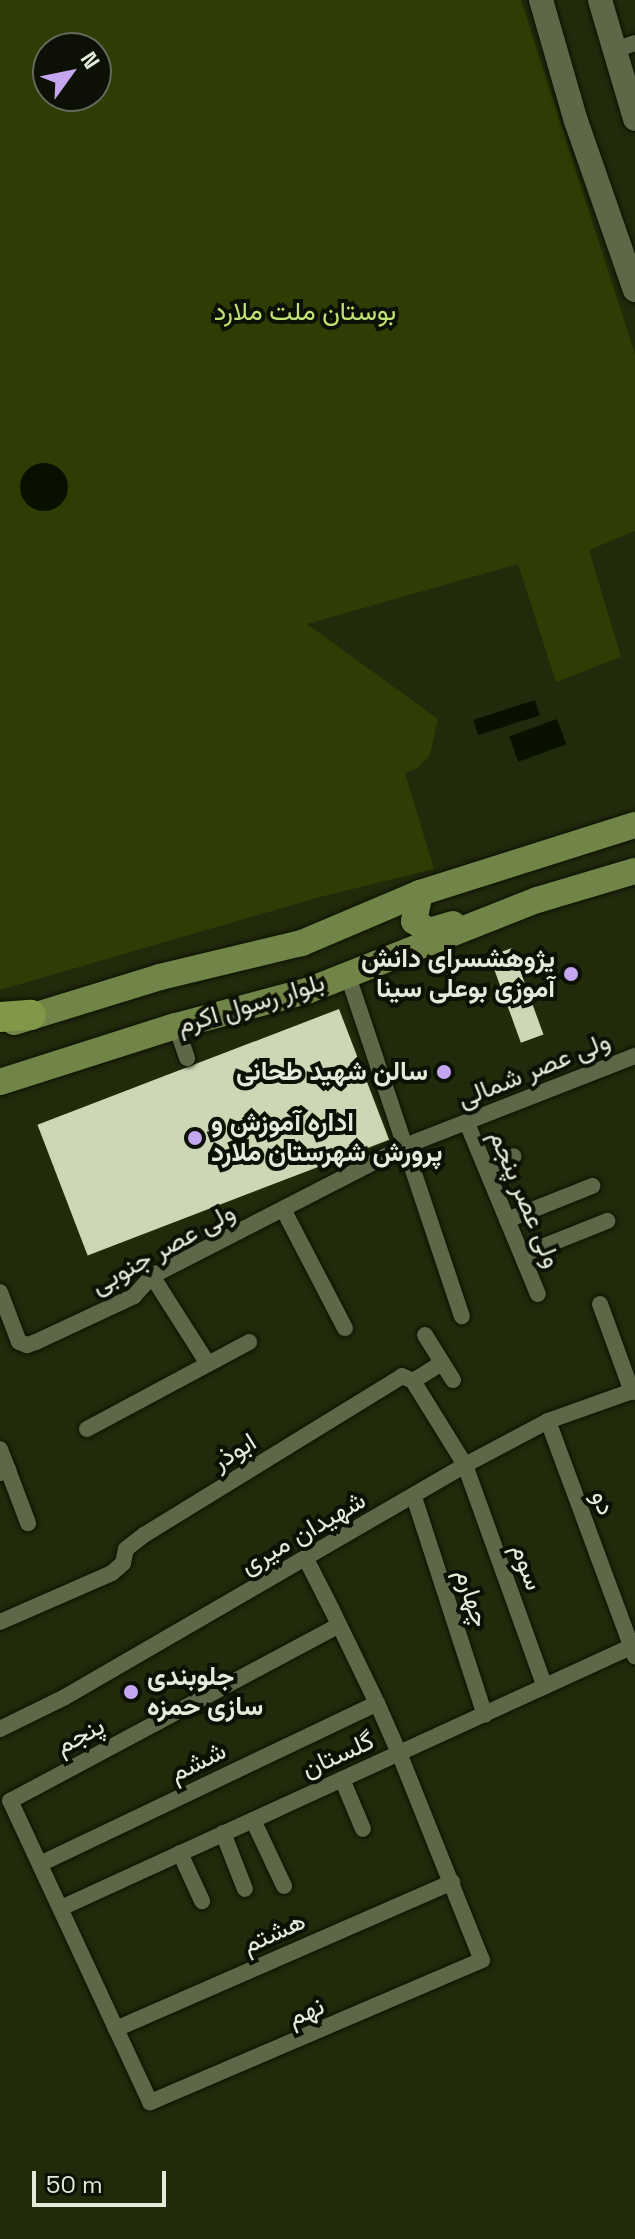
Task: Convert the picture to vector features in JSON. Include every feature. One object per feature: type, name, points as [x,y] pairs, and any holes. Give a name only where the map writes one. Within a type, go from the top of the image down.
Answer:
[{"type":"highway","points":[[0,1017],[31,1015]]},
{"type":"main road","points":[[541,0],[576,121],[635,290]]},
{"type":"main road","points":[[600,0],[624,47],[635,119]]},
{"type":"main road","name":"بلوار رسول اکرم","points":[[0,1029],[31,1015],[160,977],[302,943],[420,893],[635,825]]},
{"type":"main road","name":"بلوار رسول اکرم","points":[[0,1082],[176,1026],[307,991],[537,900],[635,871]]},
{"type":"main road","points":[[420,893],[414,921],[429,931],[537,900]]},
{"type":"main road","points":[[302,943],[315,960],[316,976],[307,991]]},
{"type":"street","points":[[347,973],[462,1316]]},
{"type":"street","points":[[176,1026],[187,1058]]},
{"type":"street","name":"ولی عصر شمالی","points":[[405,1146],[635,1056]]},
{"type":"street","name":"ولی عصر پنجم","points":[[467,1123],[538,1294]]},
{"type":"street","name":"ولی عصر جنوبی","points":[[0,1292],[13,1332],[27,1345],[134,1296],[152,1276],[284,1211],[405,1146]]},
{"type":"street","points":[[486,1168],[514,1156]]},
{"type":"street","points":[[507,1220],[592,1186]]},
{"type":"street","points":[[284,1211],[345,1328]]},
{"type":"street","points":[[522,1255],[607,1221]]},
{"type":"street","points":[[152,1276],[208,1364]]},
{"type":"street","points":[[600,1304],[634,1391]]},
{"type":"street","points":[[425,1335],[453,1380]]},
{"type":"street","points":[[87,1429],[249,1342]]},
{"type":"street","points":[[442,1363],[413,1381],[465,1465]]},
{"type":"street","name":"ابوذر","points":[[0,1622],[112,1573],[123,1563],[126,1549],[144,1535],[402,1376],[413,1381]]},
{"type":"street","name":"شهیدان میری","points":[[0,1729],[65,1697],[465,1465],[548,1421],[634,1391]]},
{"type":"street","name":"دو","points":[[548,1421],[634,1649]]},
{"type":"street","points":[[0,1449],[4,1471],[28,1523]]},
{"type":"street","name":"سوم","points":[[465,1465],[544,1685]]},
{"type":"street","name":"چهارم","points":[[414,1497],[485,1715]]},
{"type":"street","points":[[306,1559],[377,1703],[452,1882]]},
{"type":"street","name":"پنجم","points":[[40,1864],[10,1805],[12,1799],[339,1625]]},
{"type":"street","name":"گلستان","points":[[61,1908],[485,1715],[544,1685],[634,1649]]},
{"type":"street","name":"ششم","points":[[40,1864],[377,1703]]},
{"type":"street","points":[[342,1779],[363,1829]]},
{"type":"street","points":[[253,1820],[284,1886]]},
{"type":"street","points":[[223,1833],[245,1889]]},
{"type":"street","points":[[180,1853],[202,1901]]},
{"type":"street","points":[[40,1864],[116,2029]]},
{"type":"street","name":"نهم","points":[[116,2029],[148,2100],[154,2103],[478,1964],[482,1957],[452,1882]]},
{"type":"street","name":"هشتم","points":[[116,2029],[452,1882]]},
{"type":"green space","name":"بوستان ملت ملارد","points":[[0,0],[521,0],[635,354],[635,531],[589,550],[621,657],[556,682],[518,564],[307,624],[438,719],[430,755],[417,769],[405,773],[434,869],[320,897],[0,990]]},
{"type":"shaded area","points":[[44,463],[61,470],[68,487],[61,504],[44,511],[27,504],[20,487],[27,470]]},
{"type":"shaded area","points":[[535,700],[540,715],[478,735],[473,720]]},
{"type":"shaded area","points":[[557,719],[566,744],[518,762],[509,736]]},
{"type":"building","points":[[512,948],[543,1034],[521,1043],[489,956]]},
{"type":"building","points":[[339,1009],[389,1140],[88,1255],[37,1125]]},
{"type":"place","name":"پژوهشسرای دانش آموزی بوعلی سینا","points":[[571,974]]},
{"type":"place","name":"سالن شهید طحانی","points":[[444,1072]]},
{"type":"place","name":"اداره آموزش و پرورش شهرستان ملارد","points":[[195,1138]]},
{"type":"place","name":"جلوبندی سازی حمزه","points":[[131,1692]]}]
